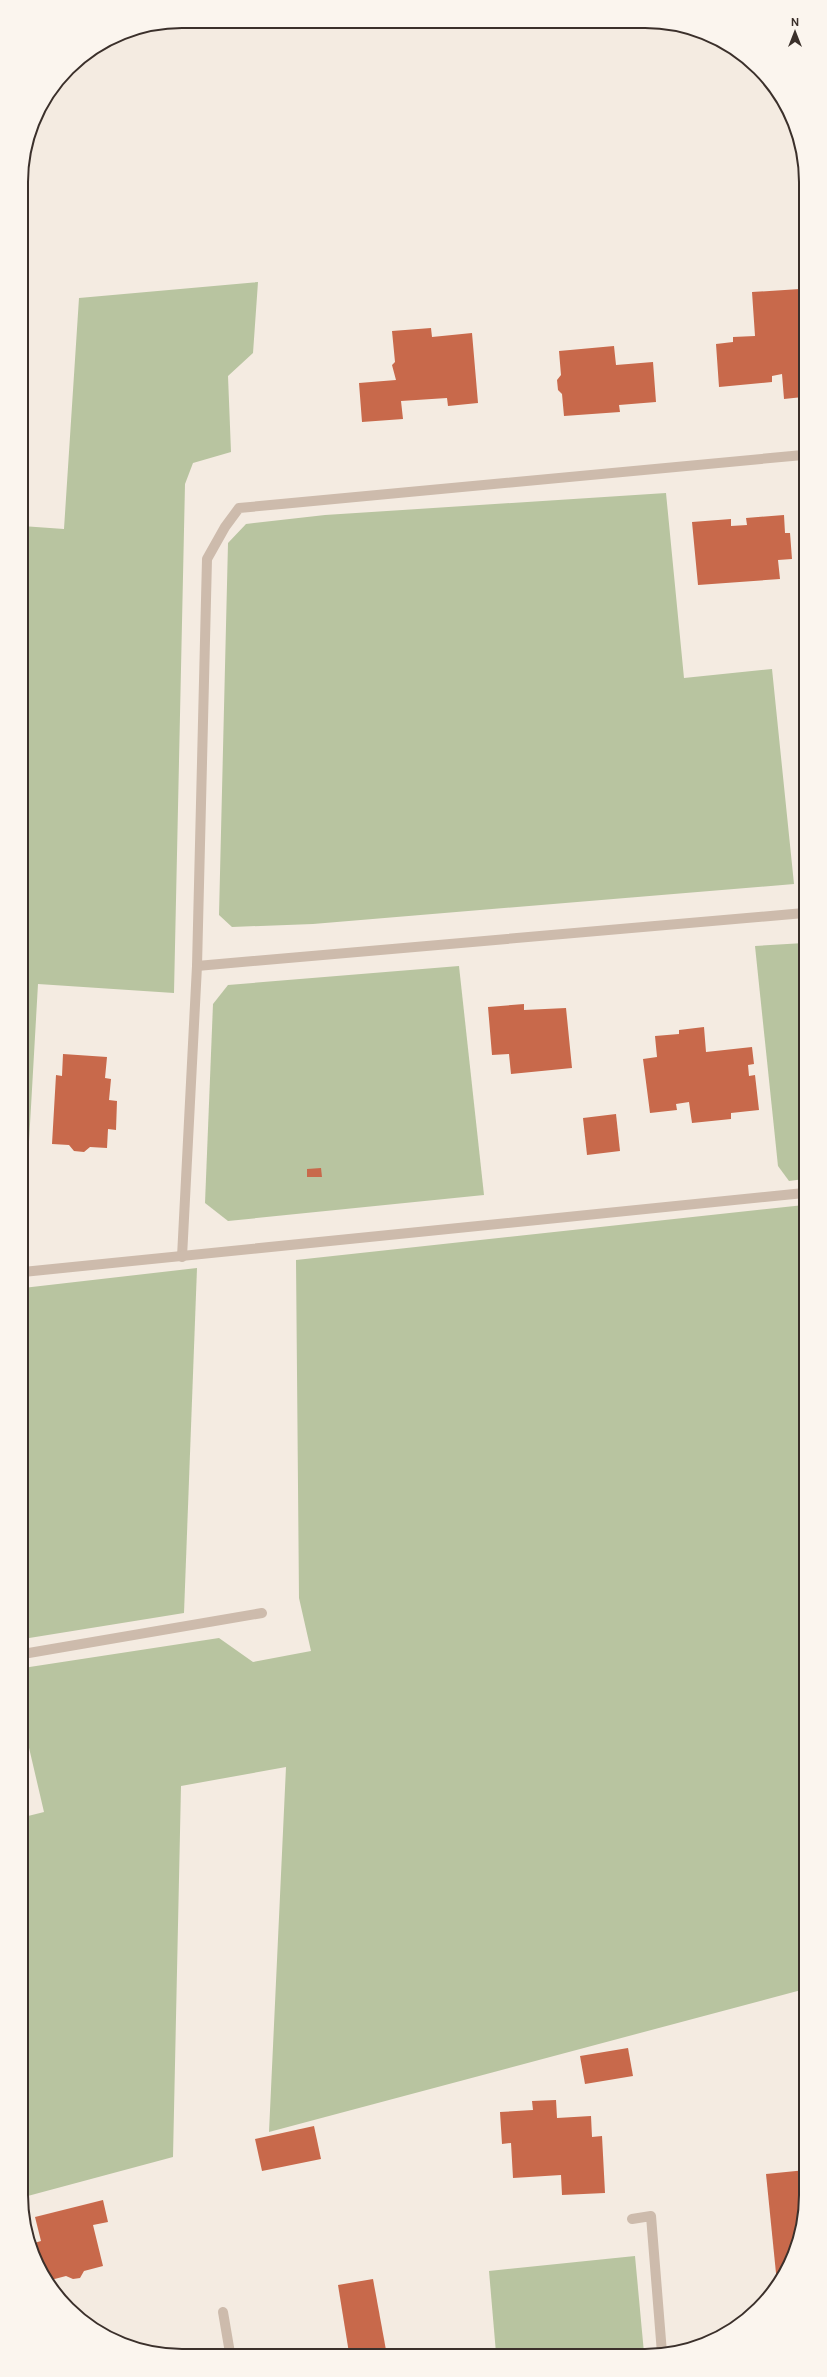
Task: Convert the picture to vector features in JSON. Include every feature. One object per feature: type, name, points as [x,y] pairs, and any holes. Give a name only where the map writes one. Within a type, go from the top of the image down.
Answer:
[{"type":"lane","points":[[182,1257],[197,966],[207,559],[225,527],[239,508],[799,455]]},
{"type":"lane","points":[[197,966],[799,913]]},
{"type":"lane","points":[[28,1272],[799,1194]]},
{"type":"lane","points":[[28,1653],[262,1613]]},
{"type":"lane","points":[[632,2219],[651,2216],[662,2348]]},
{"type":"lane","points":[[223,2312],[229,2349]]},
{"type":"green space","points":[[258,282],[253,353],[228,376],[231,452],[193,463],[185,484],[174,993],[38,984],[28,1159],[28,526],[64,529],[79,298]]},
{"type":"green space","points":[[666,493],[684,678],[772,669],[794,884],[313,924],[232,927],[219,915],[228,543],[246,524],[325,515]]},
{"type":"green space","points":[[799,943],[799,1180],[789,1181],[778,1166],[755,946]]},
{"type":"green space","points":[[459,966],[484,1195],[228,1221],[205,1203],[213,1004],[228,985]]},
{"type":"green space","points":[[799,1206],[799,1991],[269,2132],[286,1767],[181,1786],[173,2157],[28,2196],[28,1816],[44,1812],[28,1743],[28,1667],[219,1638],[253,1662],[311,1651],[299,1598],[296,1260]]},
{"type":"green space","points":[[197,1268],[184,1613],[28,1638],[28,1287]]},
{"type":"green space","points":[[635,2256],[644,2349],[496,2349],[489,2271]]},
{"type":"building","points":[[799,289],[799,397],[784,399],[782,374],[772,376],[772,382],[719,387],[716,344],[733,342],[733,337],[755,336],[752,292]]},
{"type":"building","points":[[431,328],[432,337],[472,333],[478,403],[448,406],[447,398],[401,401],[403,419],[362,422],[359,383],[396,380],[392,365],[395,362],[392,331]]},
{"type":"building","points":[[614,346],[616,365],[653,362],[656,402],[619,405],[620,412],[564,416],[562,394],[558,390],[557,380],[561,375],[559,351]]},
{"type":"building","points":[[784,515],[785,533],[790,533],[792,559],[778,560],[780,579],[698,585],[692,522],[731,519],[731,526],[747,525],[746,518]]},
{"type":"building","points":[[524,1004],[524,1010],[566,1008],[572,1068],[511,1074],[509,1054],[492,1055],[488,1007]]},
{"type":"building","points":[[704,1027],[706,1052],[752,1047],[754,1064],[748,1065],[749,1076],[755,1075],[759,1110],[731,1113],[731,1119],[692,1123],[689,1102],[676,1104],[677,1110],[650,1113],[643,1059],[657,1057],[655,1036],[679,1034],[679,1030]]},
{"type":"building","points":[[63,1054],[107,1057],[105,1078],[111,1079],[109,1100],[117,1101],[116,1130],[108,1129],[107,1148],[90,1147],[84,1152],[74,1151],[69,1145],[52,1144],[56,1075],[62,1076]]},
{"type":"building","points":[[616,1114],[620,1151],[587,1155],[583,1118]]},
{"type":"building","points":[[321,1168],[322,1177],[307,1177],[307,1169]]},
{"type":"building","points":[[628,2048],[633,2076],[585,2084],[580,2056]]},
{"type":"building","points":[[556,2100],[557,2118],[591,2116],[592,2137],[602,2136],[605,2193],[562,2195],[561,2175],[513,2178],[511,2143],[502,2144],[500,2112],[533,2110],[532,2101]]},
{"type":"building","points":[[314,2126],[321,2159],[262,2171],[255,2139]]},
{"type":"building","points":[[799,2171],[799,2205],[794,2235],[783,2263],[776,2275],[766,2174]]},
{"type":"building","points":[[103,2200],[108,2222],[93,2225],[103,2266],[84,2271],[80,2278],[73,2279],[66,2276],[54,2279],[44,2263],[36,2243],[41,2241],[35,2217]]},
{"type":"building","points":[[373,2279],[386,2349],[348,2349],[338,2285]]}]
